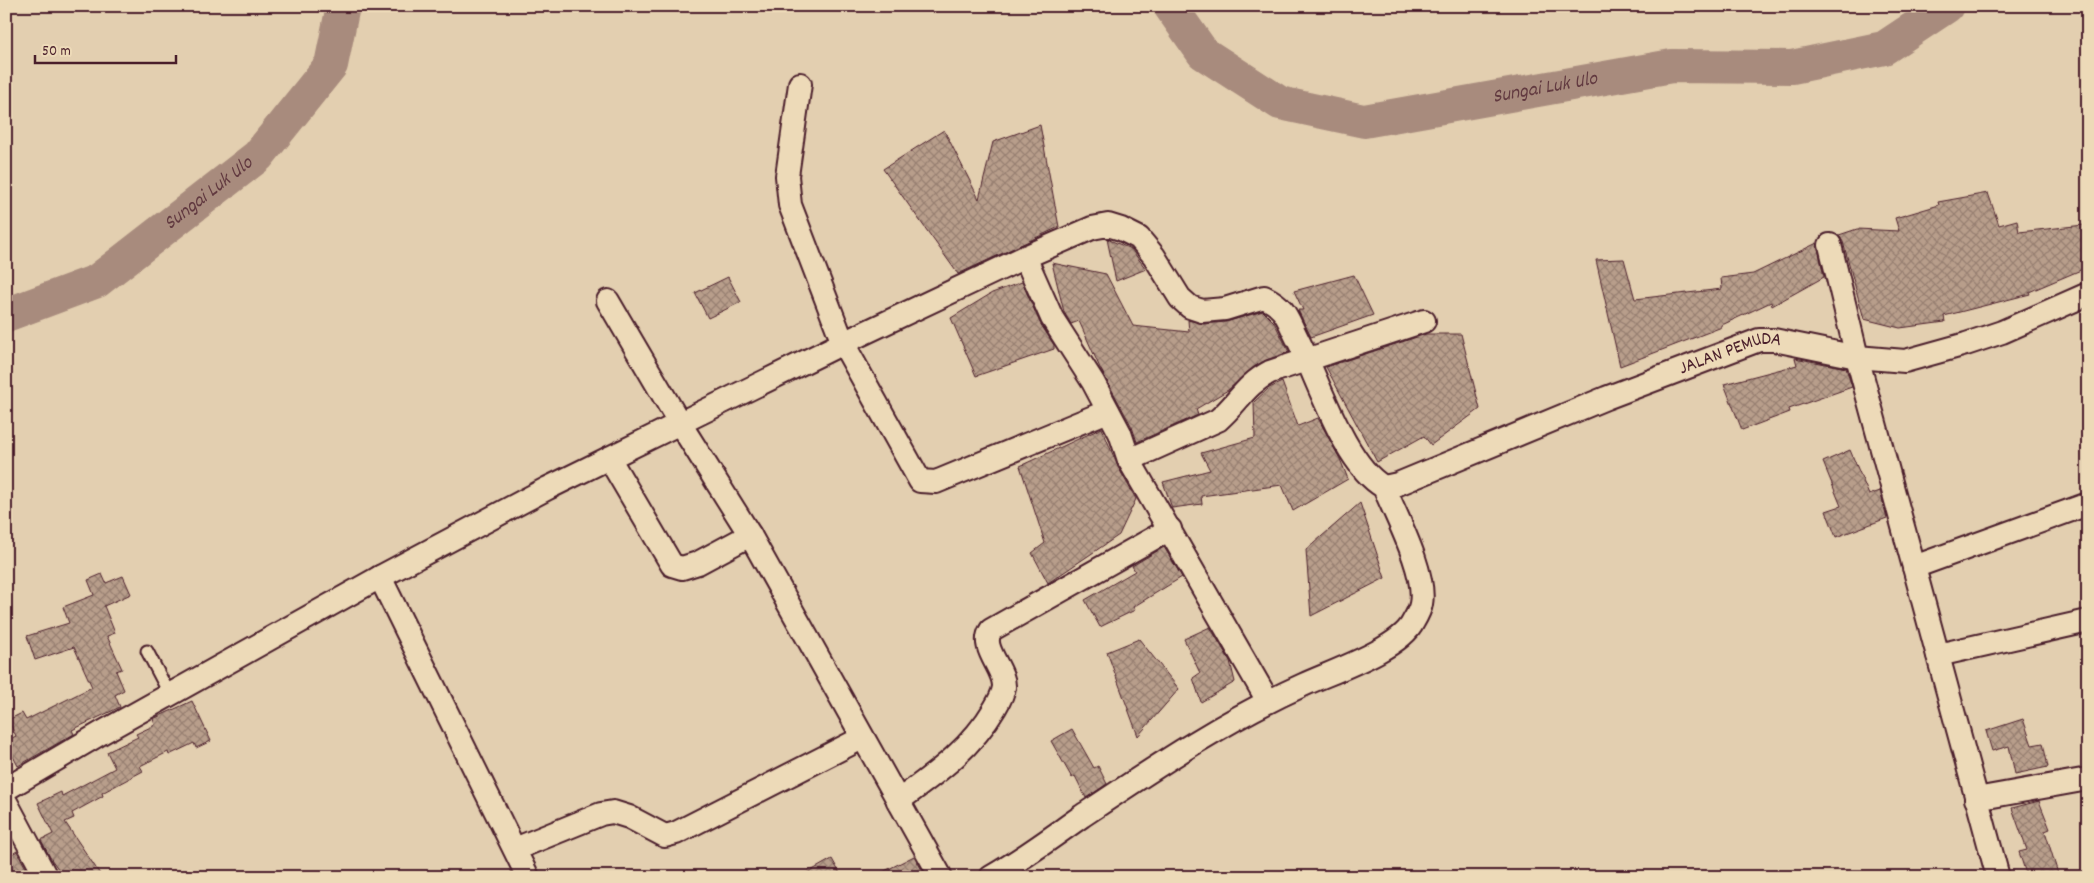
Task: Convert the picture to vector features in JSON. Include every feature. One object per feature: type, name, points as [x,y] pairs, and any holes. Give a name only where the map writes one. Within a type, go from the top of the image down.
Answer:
[{"type":"street","points":[[800,84],[787,176],[790,205],[844,343],[920,481],[936,482],[1108,411]]},
{"type":"street","points":[[6,789],[103,732],[380,577],[548,488],[679,422],[1024,257],[1092,228],[1108,225],[1139,238],[1154,256],[1180,298],[1190,307],[1202,311],[1226,309],[1264,297],[1277,303],[1285,313],[1326,403],[1355,458],[1374,482],[1384,487],[1416,563],[1421,583],[1421,604],[1412,624],[1400,637],[1380,651],[1268,701],[1211,733],[1160,764],[991,877]]},
{"type":"street","points":[[1830,245],[1857,357],[1998,877]]},
{"type":"street","points":[[1024,257],[1052,318],[1093,382],[1120,433],[1129,460],[1268,701]]},
{"type":"street","name":"JALAN PEMUDA","points":[[1384,487],[1398,484],[1606,398],[1759,340],[1774,340],[1857,357],[1905,361],[2002,332],[2088,294]]},
{"type":"street","points":[[608,301],[679,422],[750,534],[941,877]]},
{"type":"street","points":[[1129,460],[1218,420],[1250,385],[1259,378],[1284,367],[1424,321]]},
{"type":"street","points":[[609,458],[672,565],[682,568],[698,563],[750,534]]},
{"type":"street","points":[[1914,567],[2088,504]]},
{"type":"street","points":[[898,802],[959,754],[984,726],[999,701],[1004,688],[1001,672],[988,644],[987,636],[991,630],[1170,529]]},
{"type":"street","points":[[380,577],[528,877]]},
{"type":"street","points":[[1938,655],[2088,621]]},
{"type":"street","points":[[515,849],[601,814],[613,812],[629,817],[664,836],[676,833],[862,738]]},
{"type":"street","points":[[1976,799],[2088,779]]},
{"type":"street","points":[[6,802],[46,877]]},
{"type":"lane","points":[[148,651],[170,695]]},
{"type":"building","points":[[1040,125],[1059,227],[958,274],[883,169],[944,130],[979,199],[993,142]]},
{"type":"building","points":[[1988,193],[1999,225],[2017,220],[2019,232],[2084,225],[2088,242],[2088,267],[2029,292],[2030,294],[1944,316],[1945,322],[1900,328],[1864,319],[1843,242],[1839,235],[1857,229],[1899,231],[1895,218],[1939,205],[1938,202]]},
{"type":"building","points":[[1107,239],[1131,249],[1146,269],[1116,281]]},
{"type":"building","points":[[1817,243],[1824,277],[1772,306],[1771,302],[1722,325],[1722,327],[1620,366],[1596,260],[1624,259],[1635,299],[1722,289],[1721,278],[1753,274]]},
{"type":"building","points":[[1052,263],[1106,274],[1133,326],[1189,332],[1188,320],[1203,324],[1226,322],[1263,311],[1274,322],[1289,352],[1266,360],[1254,367],[1228,390],[1196,409],[1198,415],[1137,442],[1132,427],[1100,368],[1079,321],[1071,324],[1064,312]]},
{"type":"building","points":[[1354,275],[1373,315],[1311,337],[1298,310],[1303,310],[1294,291]]},
{"type":"building","points":[[728,277],[741,302],[708,318],[695,293]]},
{"type":"building","points":[[1022,282],[1040,323],[1054,345],[1054,349],[976,376],[951,318],[992,293]]},
{"type":"building","points":[[1426,334],[1461,334],[1480,409],[1431,445],[1424,436],[1377,462],[1326,367]]},
{"type":"building","points":[[1795,358],[1846,368],[1852,387],[1789,409],[1790,412],[1742,430],[1724,384],[1797,365]]},
{"type":"building","points":[[1282,382],[1298,426],[1318,418],[1340,459],[1348,479],[1293,511],[1282,485],[1201,496],[1202,504],[1172,508],[1163,482],[1210,470],[1201,453],[1255,438],[1254,402],[1269,388]]},
{"type":"building","points":[[1102,428],[1118,467],[1136,499],[1119,535],[1048,583],[1032,553],[1045,543],[1020,466]]},
{"type":"building","points":[[1850,450],[1869,495],[1880,491],[1887,518],[1836,537],[1826,511],[1841,506],[1823,462]]},
{"type":"building","points":[[1360,503],[1385,578],[1311,616],[1306,550]]},
{"type":"building","points":[[1164,547],[1182,577],[1133,607],[1135,610],[1100,627],[1085,600],[1135,571],[1132,566]]},
{"type":"building","points":[[102,574],[106,583],[123,576],[131,594],[104,606],[115,633],[107,636],[122,669],[116,671],[124,690],[115,695],[120,707],[72,730],[74,734],[18,766],[6,743],[6,741],[16,736],[8,720],[22,713],[26,720],[92,687],[74,647],[35,660],[27,636],[69,623],[63,607],[94,595],[88,580]]},
{"type":"building","points":[[1210,627],[1230,661],[1235,682],[1201,702],[1193,678],[1200,673],[1184,639]]},
{"type":"building","points":[[1139,639],[1179,689],[1138,736],[1107,652]]},
{"type":"building","points":[[192,701],[211,741],[196,748],[194,743],[169,755],[168,752],[140,766],[143,771],[102,793],[103,796],[72,813],[74,818],[65,822],[102,877],[64,877],[51,859],[41,840],[53,834],[38,803],[61,792],[62,796],[115,768],[107,752],[138,737],[136,734],[155,725],[153,719]]},
{"type":"building","points":[[2023,719],[2032,745],[2043,743],[2048,767],[2015,774],[2009,746],[1992,751],[1986,731]]},
{"type":"building","points":[[1072,729],[1094,768],[1098,766],[1107,784],[1086,798],[1075,776],[1072,778],[1051,741]]},
{"type":"building","points":[[2039,801],[2050,829],[2045,831],[2059,877],[2027,877],[2019,852],[2027,850],[2012,808]]},
{"type":"building","points":[[17,851],[26,868],[12,877],[6,877],[6,858]]},
{"type":"building","points":[[914,856],[926,877],[873,877]]},
{"type":"building","points":[[832,859],[842,877],[800,877]]},
{"type":"waterway","name":"Sungai Luk Ulo","points":[[6,315],[97,281],[258,156],[331,65],[343,6]]},
{"type":"waterway","name":"Sungai Luk Ulo","points":[[1170,6],[1203,53],[1280,103],[1364,121],[1672,66],[1792,67],[1884,48],[1947,6]]}]
